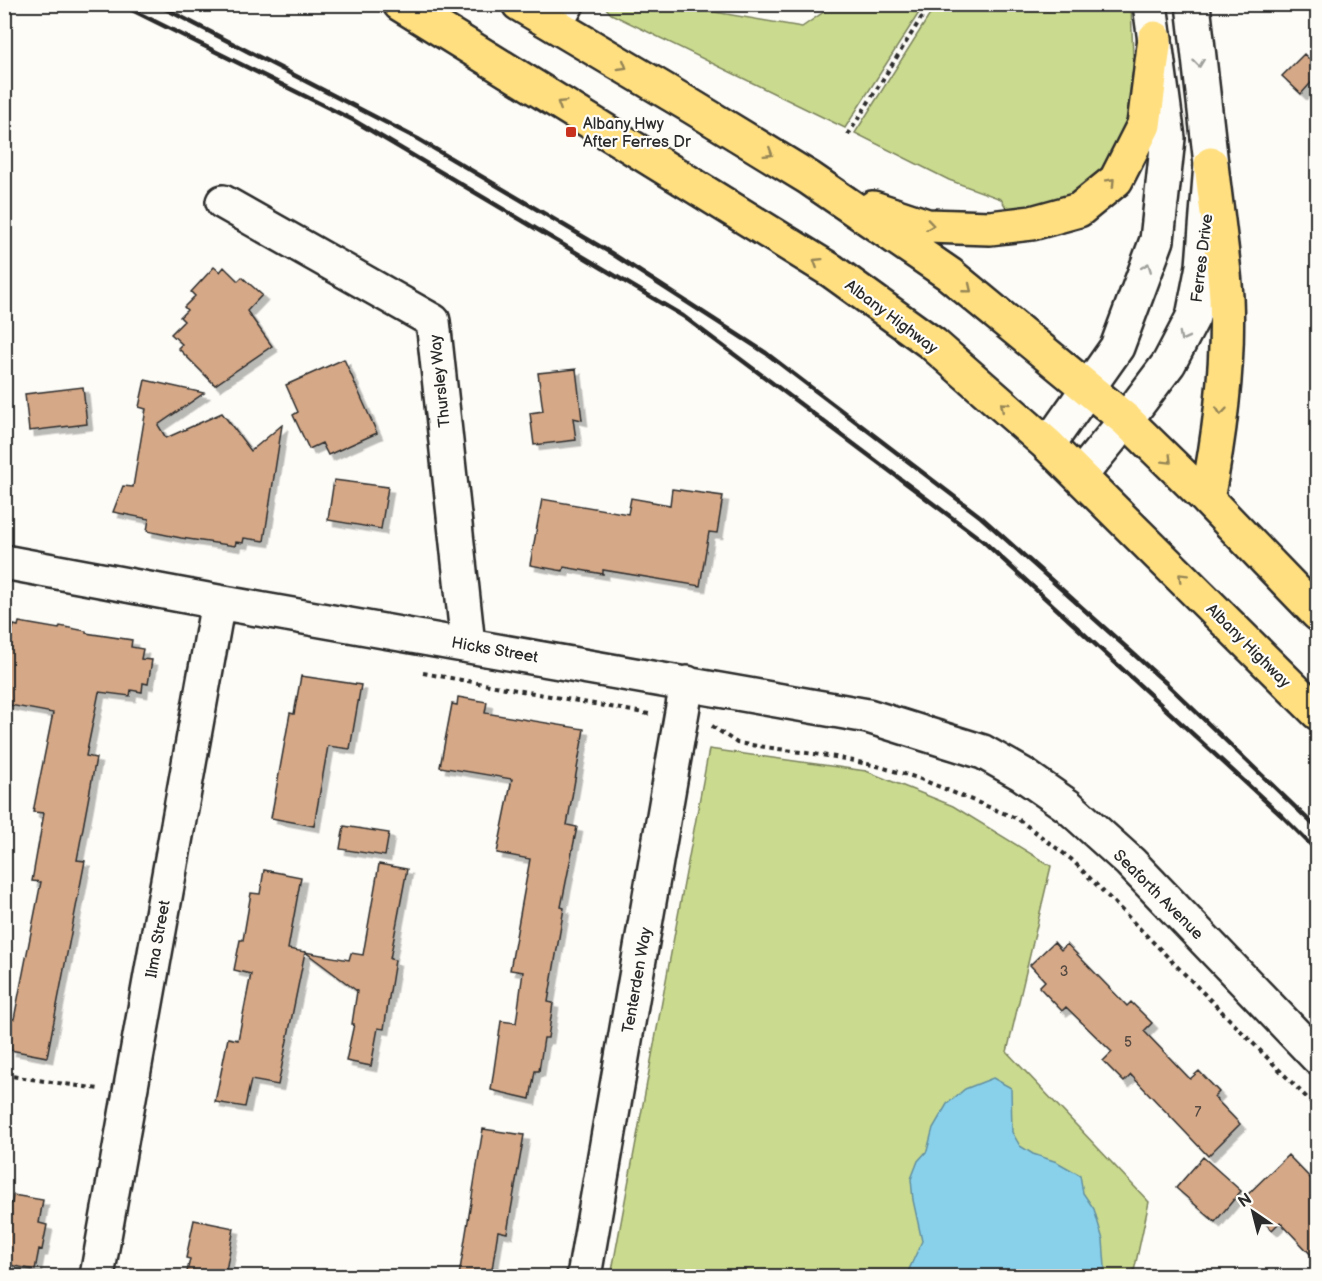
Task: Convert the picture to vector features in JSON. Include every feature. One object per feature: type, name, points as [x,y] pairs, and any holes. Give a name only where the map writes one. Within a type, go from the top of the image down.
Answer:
[{"type":"highway","name":"Albany Highway","points":[[400,4],[832,271],[933,344],[1048,445],[1317,713]]},
{"type":"highway","points":[[519,4],[561,15],[728,128],[834,194],[949,274],[1089,387],[1126,420],[1207,499],[1317,614]]},
{"type":"highway","points":[[834,194],[927,226],[990,228],[1032,223],[1079,210],[1116,180],[1144,125],[1155,38]]},
{"type":"highway","points":[[1207,499],[1218,443],[1226,361],[1226,297],[1211,164]]},
{"type":"street","points":[[1048,445],[1117,347],[1158,240],[1168,138],[1150,4]]},
{"type":"street","name":"Ferres Drive","points":[[1080,476],[1169,363],[1193,317],[1203,266],[1211,164],[1193,4]]},
{"type":"street","name":"Thursley Way","points":[[223,202],[433,321],[468,645]]},
{"type":"street","name":"Hicks Street","points":[[4,562],[218,602],[868,716],[983,752]]},
{"type":"street","name":"Ilma Street","points":[[97,1276],[218,602]]},
{"type":"street","name":"Tenterden Way","points":[[584,1276],[687,683]]},
{"type":"street","name":"Seaforth Avenue","points":[[983,752],[1022,774],[1068,806],[1130,862],[1317,1058]]},
{"type":"path","points":[[848,135],[930,4]]},
{"type":"path","points":[[417,672],[655,715]]},
{"type":"path","points":[[712,725],[737,743],[835,757],[877,766],[918,778],[1018,819],[1071,859],[1317,1109]]},
{"type":"path","points":[[4,1075],[129,1094]]},
{"type":"green space","points":[[605,4],[699,5],[697,9],[802,27],[825,11],[822,5],[924,5],[845,128],[611,14]]},
{"type":"green space","points":[[936,5],[1131,5],[1134,84],[1129,117],[1106,172],[1062,203],[1008,211],[1001,199],[949,180],[855,133]]},
{"type":"green space","points":[[709,749],[866,771],[953,806],[1051,866],[1007,1052],[1149,1202],[1133,1276],[611,1276]]},
{"type":"water","points":[[993,1078],[1011,1088],[1012,1132],[1020,1146],[1080,1175],[1083,1193],[1094,1209],[1103,1240],[1105,1267],[1100,1276],[906,1276],[922,1241],[911,1179],[918,1161],[927,1151],[933,1128],[947,1104],[965,1089]]},
{"type":"building","points":[[1304,54],[1317,67],[1317,76],[1301,94],[1282,76]]},
{"type":"building","points":[[214,267],[220,272],[224,267],[238,281],[242,277],[262,295],[247,311],[272,346],[215,385],[178,348],[182,344],[171,334],[184,321],[180,317],[187,310],[184,307],[195,296],[191,292]]},
{"type":"building","points":[[344,359],[377,433],[328,455],[322,443],[309,449],[293,415],[298,412],[286,385]]},
{"type":"building","points":[[576,369],[582,420],[573,418],[576,440],[534,445],[530,413],[543,411],[538,373]]},
{"type":"building","points":[[145,380],[204,393],[158,425],[166,438],[222,413],[251,451],[282,425],[264,541],[244,538],[243,543],[236,542],[235,546],[181,538],[147,531],[149,519],[113,512],[123,486],[133,487],[146,409],[139,407]]},
{"type":"building","points":[[83,387],[87,424],[29,431],[25,394]]},
{"type":"building","points":[[334,480],[388,487],[381,529],[328,520]]},
{"type":"building","points":[[672,489],[723,496],[717,533],[709,532],[700,586],[603,570],[603,574],[564,567],[563,571],[530,565],[542,499],[628,514],[631,498],[670,505]]},
{"type":"building","points":[[19,622],[59,629],[60,626],[86,631],[86,633],[132,640],[131,647],[143,649],[141,659],[152,660],[148,684],[143,683],[142,692],[131,690],[130,696],[99,692],[86,756],[96,758],[77,860],[85,861],[47,1057],[10,1050],[11,1046],[4,1045],[4,1018],[14,1019],[41,882],[32,881],[44,813],[33,812],[53,713],[4,704],[4,628],[13,629],[14,625],[18,626]]},
{"type":"building","points":[[301,676],[361,685],[350,749],[328,746],[314,826],[271,818],[290,713],[294,714]]},
{"type":"building","points":[[458,697],[487,702],[485,713],[584,729],[567,825],[577,827],[561,907],[564,908],[548,1002],[553,1003],[548,1038],[544,1038],[539,1071],[535,1071],[530,1099],[491,1090],[501,1021],[516,1023],[523,972],[510,970],[530,859],[497,853],[512,779],[440,767],[452,704],[457,705]]},
{"type":"building","points":[[344,826],[389,833],[385,856],[340,849]]},
{"type":"building","points":[[379,864],[407,869],[390,959],[395,960],[384,1029],[378,1028],[371,1066],[346,1061],[354,1024],[352,1024],[357,991],[305,952],[349,960],[351,953],[363,955]]},
{"type":"building","points":[[264,870],[301,877],[288,949],[305,952],[278,1085],[251,1080],[245,1107],[215,1102],[228,1038],[238,1040],[251,974],[234,970],[240,940],[243,940],[251,893],[260,894]]},
{"type":"building","points":[[1054,942],[1061,950],[1067,944],[1127,1006],[1131,1002],[1152,1023],[1144,1031],[1190,1079],[1199,1071],[1219,1092],[1214,1097],[1240,1124],[1208,1156],[1131,1075],[1124,1082],[1103,1061],[1112,1052],[1066,1007],[1062,1011],[1039,987],[1045,981],[1030,965]]},
{"type":"building","points":[[483,1129],[524,1135],[507,1233],[498,1231],[491,1276],[459,1276]]},
{"type":"building","points":[[1288,1155],[1317,1185],[1317,1261],[1280,1222],[1272,1230],[1242,1200]]},
{"type":"building","points":[[1203,1157],[1241,1191],[1215,1222],[1176,1188]]},
{"type":"building","points":[[13,1195],[43,1200],[39,1223],[47,1225],[35,1270],[4,1264],[4,1202],[12,1203]]},
{"type":"building","points":[[194,1220],[234,1228],[225,1276],[186,1276],[190,1259],[186,1258]]},
{"type":"railway","points":[[120,4],[353,120],[683,316],[983,541],[1283,817],[1318,852]]},
{"type":"railway","points":[[156,4],[418,139],[611,253],[766,353],[981,517],[1166,683],[1318,829]]},
{"type":"place","name":"Albany Hwy After Ferres Dr","points":[[571,132]]}]
